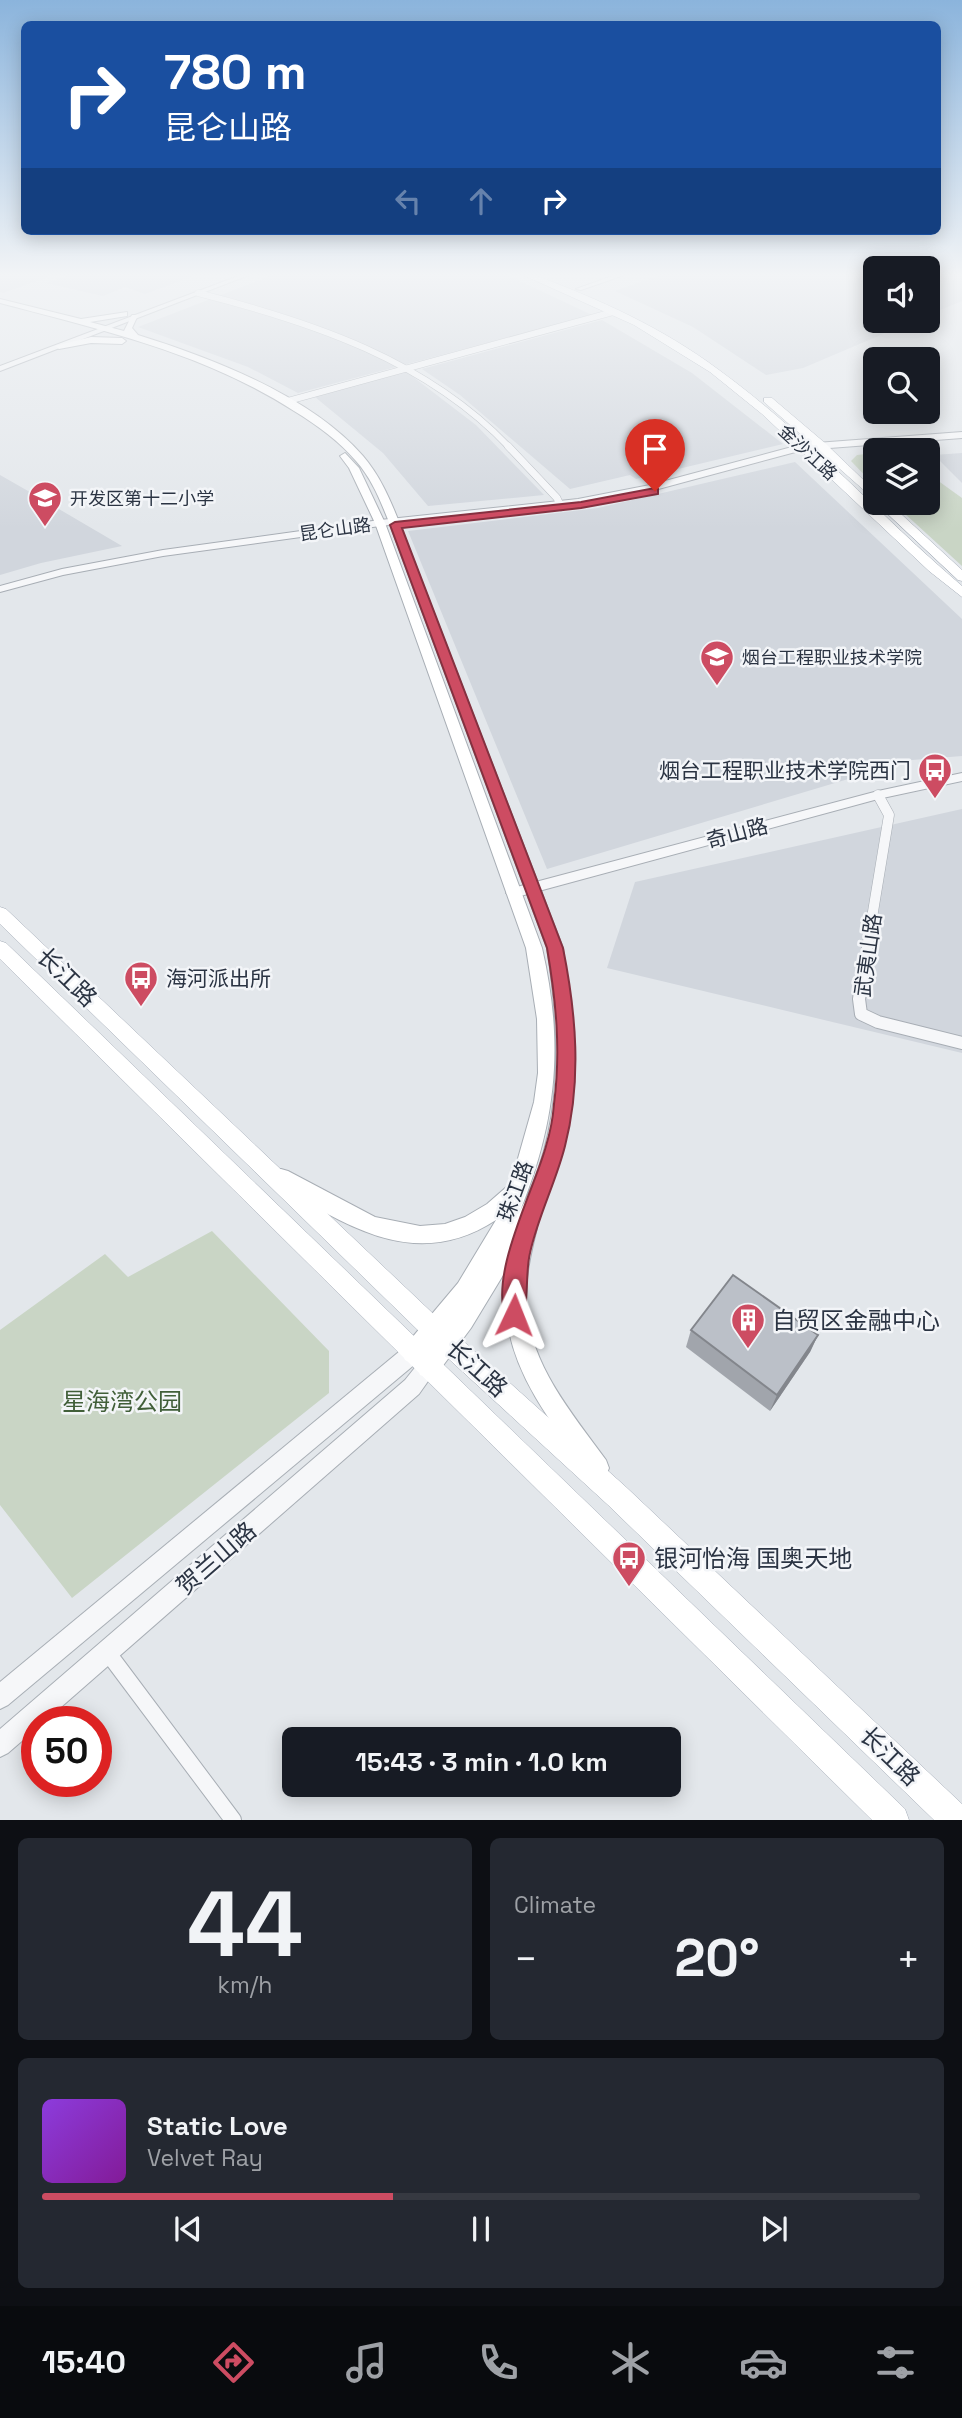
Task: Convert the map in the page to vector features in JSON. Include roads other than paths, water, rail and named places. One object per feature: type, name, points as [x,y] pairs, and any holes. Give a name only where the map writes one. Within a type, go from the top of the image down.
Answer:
[{"type":"main road","name":"珠江路","points":[[189,360],[242,381],[319,432],[341,451],[354,468],[388,524],[522,891],[543,988],[547,1039],[545,1092],[522,1177],[501,1230],[442,1337]]},
{"type":"main road","points":[[203,360],[250,378],[288,401],[351,448],[376,484],[388,524]]},
{"type":"main road","name":"金沙江路","points":[[697,360],[737,388],[962,593]]},
{"type":"main road","name":"金沙江路","points":[[715,360],[824,448],[863,485]]},
{"type":"main road","points":[[895,515],[962,577]]},
{"type":"main road","points":[[522,891],[555,948],[565,1002],[568,1051],[564,1104],[556,1147],[534,1204],[519,1254],[514,1289],[514,1315],[521,1342],[549,1400],[617,1496]]},
{"type":"main road","name":"长江路","points":[[0,914],[442,1337],[617,1496],[957,1819]]},
{"type":"main road","name":"长江路","points":[[0,948],[894,1819]]},
{"type":"main road","points":[[268,1169],[357,1219],[397,1234],[421,1238],[451,1234],[480,1220],[500,1206],[522,1177]]},
{"type":"main road","points":[[421,1360],[442,1337],[534,1204]]},
{"type":"street","points":[[0,369],[23,360]]},
{"type":"street","points":[[394,360],[472,412],[557,498],[561,507]]},
{"type":"street","points":[[288,401],[439,360]]},
{"type":"street","name":"昆仑山路","points":[[0,592],[64,576],[164,557],[388,524],[590,499],[651,488],[806,450],[962,435]]},
{"type":"street","name":"昆仑山路","points":[[824,448],[962,440]]},
{"type":"street","name":"昆仑山路","points":[[388,524],[561,507],[655,491],[806,450]]},
{"type":"street","name":"奇山路","points":[[522,891],[878,795],[962,777]]},
{"type":"street","name":"武夷山路","points":[[878,795],[889,815],[859,999],[861,1014],[878,1022],[962,1043]]},
{"type":"street","name":"贺兰山路","points":[[0,1745],[412,1387],[421,1360]]},
{"type":"street","name":"贺兰山路","points":[[0,1697],[421,1360]]},
{"type":"street","points":[[108,1653],[233,1819]]},
{"type":"place","name":"开发区第十二小学","points":[[45,528]]},
{"type":"place","name":"烟台工程职业技术学院","points":[[717,687]]},
{"type":"place","name":"烟台工程职业技术学院西门","points":[[935,800]]},
{"type":"place","name":"海河派出所","points":[[141,1008]]},
{"type":"place","name":"自贸区金融中心","points":[[748,1350]]},
{"type":"place","name":"银河怡海 国奥天地","points":[[629,1588]]},
{"type":"park label","name":"星海湾公园","points":[[122,1401]]}]
